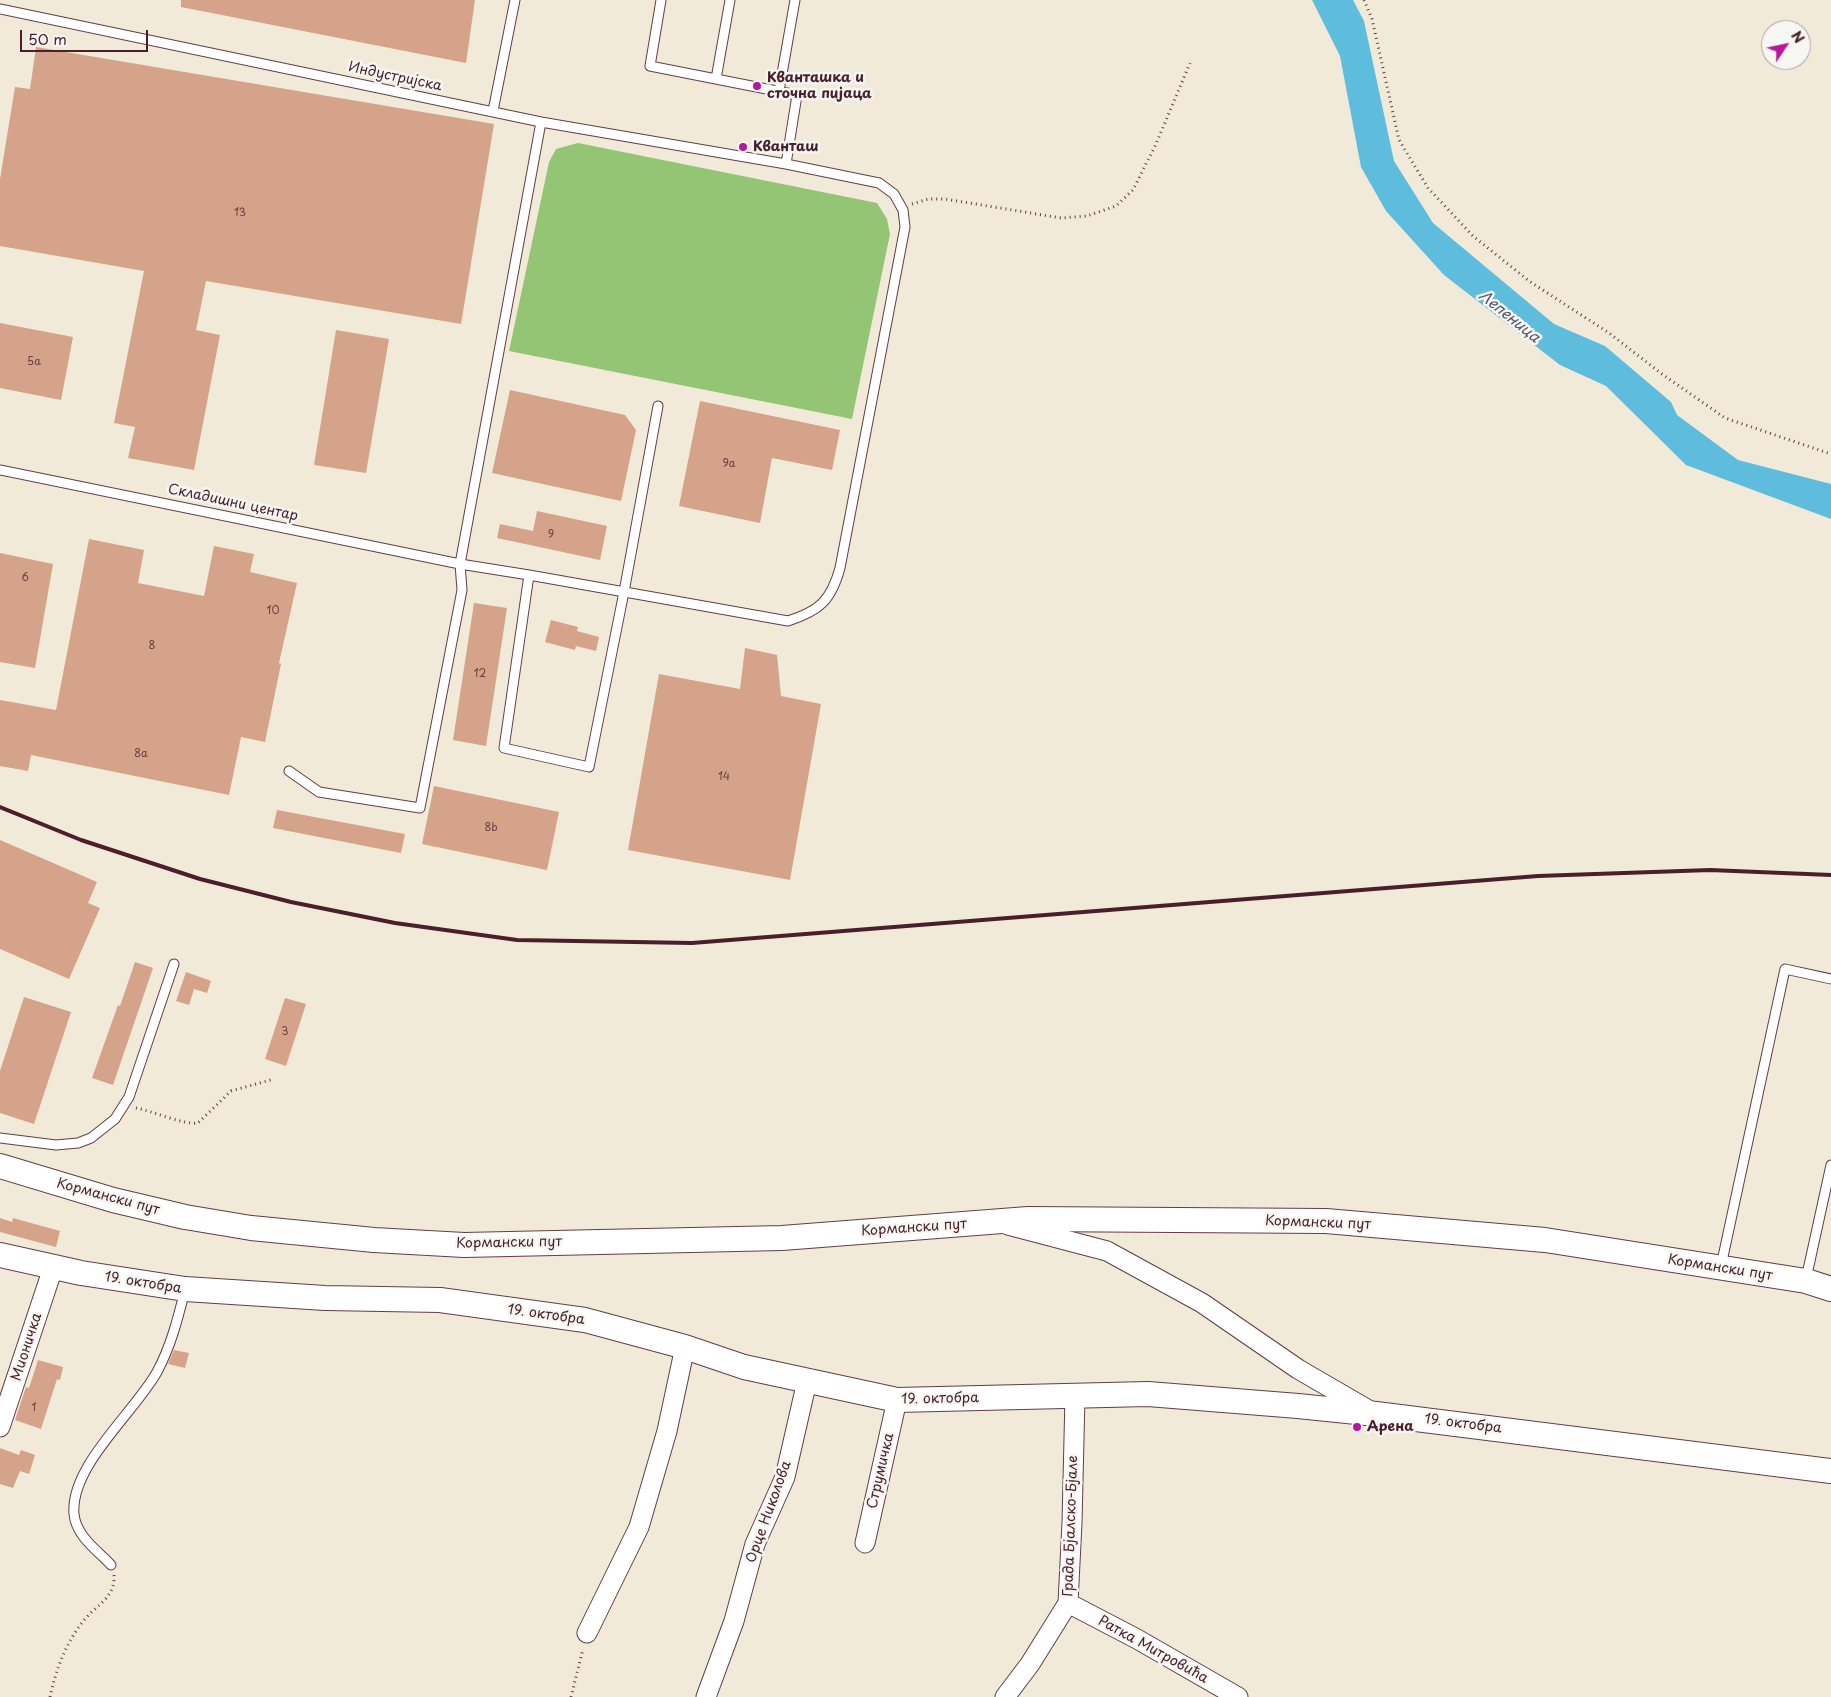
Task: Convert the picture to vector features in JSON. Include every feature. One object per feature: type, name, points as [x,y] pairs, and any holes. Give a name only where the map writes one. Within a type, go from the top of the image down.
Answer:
[{"type":"street","name":"Кормански пут","points":[[0,1166],[113,1200],[184,1217],[251,1228],[374,1240],[464,1245],[782,1238],[1028,1219],[1326,1221],[1545,1240],[1806,1282],[1831,1289]]},
{"type":"street","points":[[997,1222],[1106,1251],[1202,1303],[1298,1370],[1376,1414]]},
{"type":"street","name":"19. октобра","points":[[0,1255],[53,1268],[185,1289],[325,1298],[440,1300],[585,1320],[685,1347],[744,1367],[898,1400],[1148,1394],[1376,1414],[1831,1470]]},
{"type":"street","name":"Мионичка","points":[[0,1427],[53,1268]]},
{"type":"street","points":[[587,1633],[639,1528],[667,1431],[685,1347]]},
{"type":"street","name":"Орце Николова","points":[[706,1697],[734,1621],[755,1544],[785,1477],[807,1381]]},
{"type":"street","name":"Града Бјалско-Бјале","points":[[1005,1697],[1030,1664],[1068,1604],[1075,1396]]},
{"type":"street","name":"Струмичка","points":[[865,1542],[898,1400]]},
{"type":"street","name":"Ратка Митровића","points":[[1068,1604],[1137,1639],[1238,1697]]},
{"type":"lane","points":[[493,112],[515,0]]},
{"type":"lane","points":[[661,0],[650,66],[797,94],[786,164]]},
{"type":"lane","points":[[716,79],[730,0]]},
{"type":"lane","points":[[779,91],[795,0]]},
{"type":"lane","name":"Индустријска","points":[[0,9],[540,122],[786,164],[879,183],[894,194],[903,210]]},
{"type":"lane","points":[[289,771],[319,792],[420,808],[462,590],[460,564],[540,122]]},
{"type":"lane","name":"Складишни центар","points":[[0,470],[460,564],[529,574],[788,621],[816,610],[826,601],[835,586],[905,227],[903,210]]},
{"type":"lane","points":[[529,574],[504,748],[589,768],[658,406]]},
{"type":"lane","points":[[0,1138],[56,1145],[78,1143],[91,1138],[115,1119],[129,1098],[174,964]]},
{"type":"lane","points":[[1721,1268],[1785,969],[1831,979]]},
{"type":"lane","points":[[1806,1282],[1831,1165]]},
{"type":"lane","points":[[111,1565],[81,1534],[74,1516],[76,1494],[92,1459],[146,1390],[157,1372],[170,1342],[185,1289]]},
{"type":"path","points":[[1364,0],[1372,19],[1399,140],[1428,188],[1473,236],[1529,281],[1609,333],[1662,374],[1725,418],[1831,454]]},
{"type":"path","points":[[903,210],[919,201],[936,198],[1061,218],[1086,216],[1116,206],[1133,190],[1156,144],[1190,63]]},
{"type":"path","points":[[121,1109],[131,1107],[152,1111],[191,1124],[198,1123],[231,1091],[274,1079]]},
{"type":"path","points":[[50,1697],[55,1675],[68,1645],[84,1621],[93,1610],[107,1599],[112,1591],[114,1578],[111,1565]]},
{"type":"path","points":[[571,1697],[587,1633]]},
{"type":"green space","points":[[578,143],[877,203],[887,219],[890,234],[852,419],[509,351],[549,162],[556,149]]},
{"type":"water","name":"Лепеница","points":[[1312,0],[1353,0],[1364,21],[1394,161],[1433,223],[1554,324],[1605,346],[1671,402],[1677,415],[1738,460],[1831,484],[1831,519],[1686,465],[1606,386],[1560,365],[1444,275],[1386,211],[1361,167],[1340,56]]},
{"type":"building","points":[[181,0],[475,0],[466,63],[181,7]]},
{"type":"building","points":[[36,47],[494,124],[461,324],[206,281],[196,330],[220,335],[194,470],[128,458],[135,427],[114,423],[144,271],[0,246],[0,179],[15,87],[30,89]]},
{"type":"building","points":[[0,323],[73,337],[61,400],[0,388]]},
{"type":"building","points":[[336,330],[389,339],[366,473],[314,465]]},
{"type":"building","points":[[510,390],[625,415],[636,430],[621,501],[492,473]]},
{"type":"building","points":[[700,401],[840,430],[832,470],[772,458],[760,523],[679,506]]},
{"type":"building","points":[[537,511],[607,526],[600,560],[497,538],[500,524],[533,531]]},
{"type":"building","points":[[89,539],[144,550],[138,583],[204,596],[214,546],[254,554],[250,572],[297,583],[279,663],[281,664],[265,742],[241,737],[229,795],[31,755],[28,771],[0,766],[0,700],[56,710]]},
{"type":"building","points":[[0,553],[53,564],[35,668],[0,662]]},
{"type":"building","points":[[474,603],[507,608],[486,746],[453,740]]},
{"type":"building","points":[[551,620],[578,627],[577,631],[599,637],[596,651],[576,646],[575,650],[545,642]]},
{"type":"building","points":[[745,648],[777,655],[781,696],[821,704],[790,880],[628,850],[659,674],[740,689]]},
{"type":"building","points":[[434,786],[559,812],[547,870],[422,844]]},
{"type":"building","points":[[277,810],[405,834],[401,853],[273,828]]},
{"type":"building","points":[[0,840],[97,882],[88,903],[100,908],[69,979],[0,949]]},
{"type":"building","points":[[135,962],[153,968],[113,1085],[92,1078]]},
{"type":"building","points":[[186,972],[211,981],[207,993],[194,989],[189,1005],[176,1001]]},
{"type":"building","points":[[24,997],[71,1012],[34,1124],[0,1113],[0,1071]]},
{"type":"building","points":[[285,998],[306,1004],[286,1066],[265,1059]]},
{"type":"building","points":[[0,1218],[12,1222],[13,1218],[60,1231],[56,1247],[0,1232]]},
{"type":"building","points":[[174,1350],[189,1353],[185,1368],[168,1364]]},
{"type":"building","points":[[38,1360],[63,1367],[60,1380],[57,1379],[41,1429],[15,1420],[26,1387],[29,1388]]},
{"type":"building","points":[[0,1448],[19,1455],[21,1450],[35,1455],[29,1474],[20,1471],[13,1488],[0,1484]]},
{"type":"railway","points":[[0,807],[81,840],[200,879],[291,902],[395,923],[517,940],[692,943],[1538,876],[1710,870],[1831,875]]},
{"type":"place","name":"Кванташка и сточна пијаца","points":[[757,86]]},
{"type":"place","name":"Кванташ","points":[[743,147]]},
{"type":"place","name":"Арена","points":[[1357,1427]]}]
